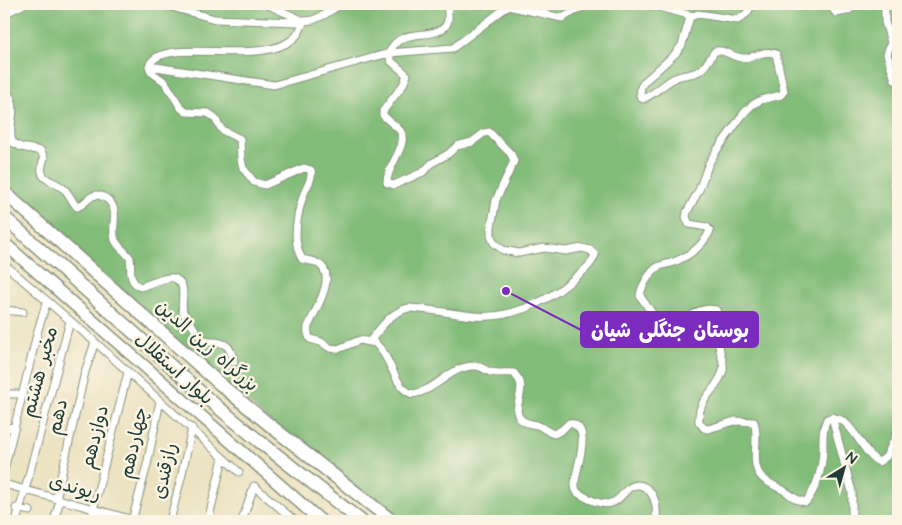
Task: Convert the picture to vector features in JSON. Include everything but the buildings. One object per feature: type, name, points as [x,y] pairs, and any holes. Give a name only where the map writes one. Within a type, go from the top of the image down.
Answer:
[{"type":"highway","name":"بزرگراه زین الدین","points":[[4,192],[220,384],[392,521]]},
{"type":"highway","name":"بزرگراه زین الدین","points":[[4,217],[208,399],[361,521]]},
{"type":"main road","name":"بلوار استقلال","points":[[4,243],[321,521]]},
{"type":"main road","name":"بلوار استقلال","points":[[4,250],[312,521]]},
{"type":"street","points":[[4,12],[24,4]]},
{"type":"street","points":[[161,4],[215,19],[287,22],[304,21],[324,15],[342,4]]},
{"type":"street","points":[[266,4],[304,21]]},
{"type":"street","points":[[370,341],[392,315],[409,308],[476,316],[496,315],[528,307],[554,296],[587,268],[595,254],[590,250],[582,248],[566,251],[544,248],[519,253],[503,250],[494,243],[491,236],[491,228],[496,200],[514,161],[511,154],[489,132],[484,133],[472,142],[457,146],[418,175],[394,185],[389,185],[388,173],[401,143],[402,135],[383,115],[383,111],[403,85],[407,75],[391,61],[389,53],[396,42],[405,37],[432,34],[444,26],[448,21],[446,4]]},
{"type":"street","points":[[149,66],[274,84],[389,53],[452,48],[508,6],[562,18],[588,4]]},
{"type":"street","points":[[648,4],[693,16]]},
{"type":"street","points":[[752,4],[747,13],[738,20],[698,14],[690,17],[687,22],[682,45],[676,54],[644,82],[641,87],[640,96],[643,99],[654,94],[666,83],[677,77],[703,69],[715,51],[721,50],[740,58],[747,58],[762,52],[776,54],[784,91],[781,95],[761,100],[744,112],[709,163],[686,217],[689,224],[707,227],[710,231],[708,237],[699,247],[685,257],[655,268],[640,290],[640,296],[652,313],[657,336],[668,335],[697,311],[706,309],[716,310],[720,320],[719,344],[723,370],[701,405],[699,422],[704,428],[708,429],[735,421],[754,422],[757,467],[760,476],[799,501],[806,502],[817,485],[822,464],[824,425],[827,419],[832,417]]},
{"type":"street","points":[[829,4],[836,13],[840,13],[858,4]]},
{"type":"street","points":[[885,4],[885,22],[891,42],[887,54],[895,80],[898,82]]},
{"type":"street","points":[[149,66],[157,57],[182,50],[238,53],[272,49],[284,45],[298,34],[304,21]]},
{"type":"street","points":[[149,66],[151,72],[165,82],[181,108],[186,112],[208,113],[214,117],[222,130],[240,139],[243,168],[254,182],[265,185],[304,168],[311,170],[312,176],[303,195],[299,211],[297,240],[298,253],[302,260],[318,263],[323,268],[326,277],[321,300],[308,328],[308,334],[313,341],[322,342],[330,348],[338,349],[354,342],[370,341],[380,347],[388,358],[400,384],[408,393],[412,394],[417,394],[452,373],[470,367],[476,366],[492,372],[514,373],[521,384],[517,411],[519,418],[524,422],[538,425],[549,433],[554,434],[562,430],[569,423],[576,425],[579,430],[582,445],[574,484],[578,493],[594,501],[612,503],[629,488],[638,484],[650,491],[656,502],[656,521]]},
{"type":"street","points":[[4,88],[12,102],[14,111],[10,134],[12,142],[21,147],[42,151],[44,158],[42,173],[47,180],[63,188],[77,207],[82,206],[94,195],[100,195],[112,204],[115,212],[115,240],[130,258],[129,272],[133,283],[140,287],[163,279],[176,278],[183,291],[182,307],[186,317],[203,340],[209,343],[216,342],[230,348],[234,362]]},
{"type":"street","points":[[4,264],[95,342],[239,472]]},
{"type":"street","points":[[4,470],[38,330],[47,301]]},
{"type":"street","points":[[4,310],[23,312]]},
{"type":"street","name":"مخبر هشتم","points":[[16,521],[17,508],[24,492],[70,321]]},
{"type":"street","name":"دهم","points":[[54,521],[85,372],[95,342]]},
{"type":"street","name":"دوازدهم","points":[[92,521],[93,510],[128,372]]},
{"type":"street","points":[[4,373],[4,391],[9,394],[17,394]]},
{"type":"street","name":"چهاردهم","points":[[134,521],[160,402]]},
{"type":"street","points":[[832,417],[844,423],[852,430],[871,458],[879,462],[886,457],[898,432]]},
{"type":"street","points":[[832,417],[852,492],[852,521]]},
{"type":"street","points":[[4,427],[15,428]]},
{"type":"street","name":"رازقندی","points":[[170,521],[192,428]]},
{"type":"street","points":[[208,521],[223,458]]},
{"type":"street","name":"ریوندی","points":[[4,484],[24,492],[134,521]]},
{"type":"street","points":[[242,521],[254,486],[295,521]]},
{"type":"street","points":[[17,508],[30,511]]},
{"type":"green space","points":[[4,4],[898,4],[898,521],[388,521],[4,195]]},
{"type":"place","name":"بوستان جنگلی شیان","points":[[506,291]]}]
